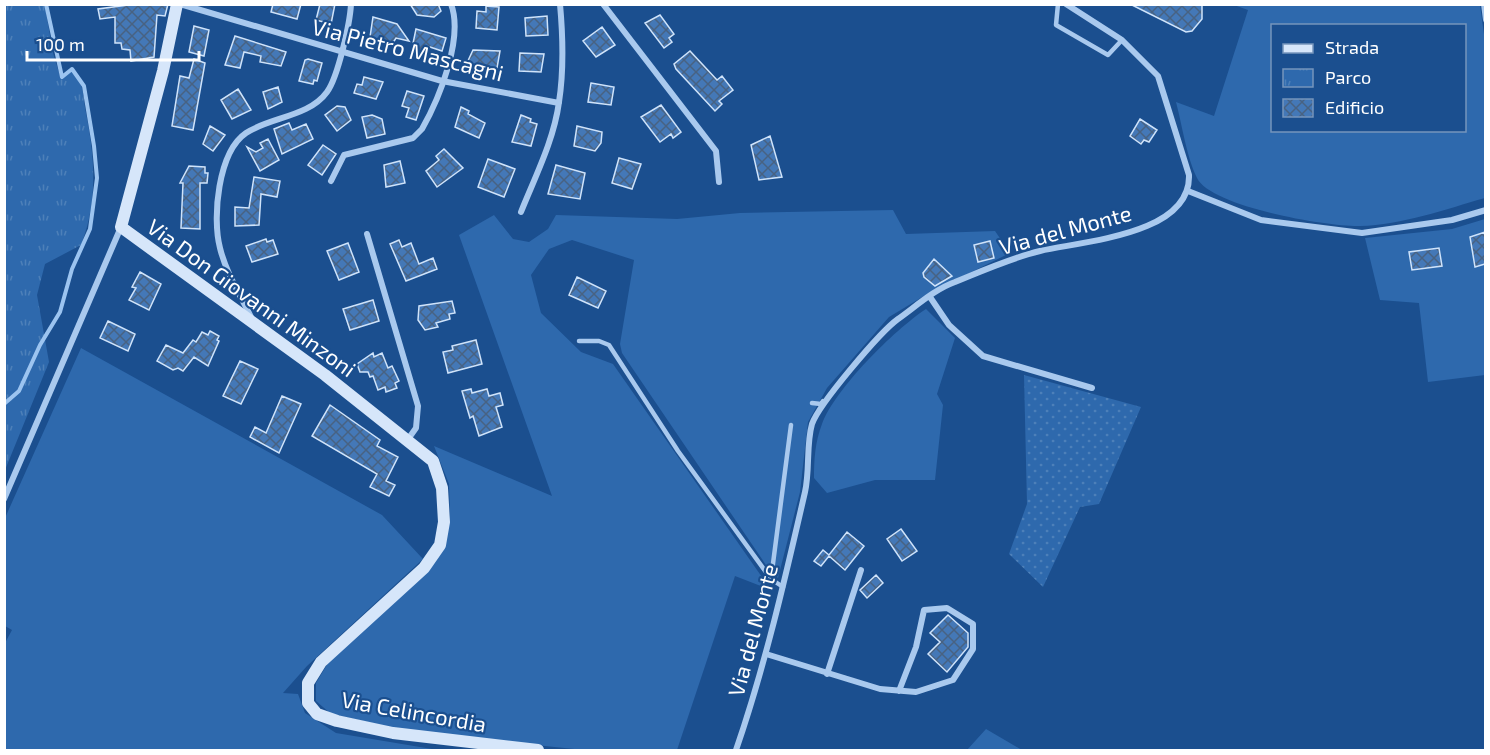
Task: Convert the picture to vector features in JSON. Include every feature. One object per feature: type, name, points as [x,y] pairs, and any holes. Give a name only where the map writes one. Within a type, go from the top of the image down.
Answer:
[{"type":"street","name":"Via Pietro Mascagni","points":[[178,4],[442,81],[559,103]]},
{"type":"street","name":"Via Don Giovanni Minzoni","points":[[178,4],[163,71],[121,227],[325,375],[432,461],[442,488],[444,522],[440,545],[433,555]]},
{"type":"street","points":[[256,325],[225,263],[217,236],[217,209],[224,169],[229,156],[245,134],[302,110],[327,92],[341,53],[351,4]]},
{"type":"street","points":[[331,181],[344,155],[392,144],[417,134],[427,121],[442,81],[456,30],[451,4]]},
{"type":"street","points":[[521,212],[542,159],[559,103],[563,41],[560,4]]},
{"type":"street","points":[[603,4],[716,151],[719,182]]},
{"type":"street","points":[[1066,4],[1122,40],[1158,76],[1188,175],[1188,191],[1261,220],[1362,233],[1452,220],[1485,210]]},
{"type":"street","points":[[1484,4],[1485,20]]},
{"type":"street","name":"Via del Monte","points":[[736,750],[766,654],[783,587],[806,486],[812,424],[833,390],[895,321],[951,283],[1038,252],[1123,235],[1157,221],[1179,207],[1188,191]]},
{"type":"street","points":[[4,499],[121,227]]},
{"type":"street","points":[[367,234],[418,406],[416,428],[406,442]]},
{"type":"street","points":[[930,297],[949,325],[983,356],[1092,388]]},
{"type":"street","name":"Via Celincordia","points":[[433,555],[424,568],[321,662],[309,683],[308,703],[317,714],[337,721],[393,733],[538,750]]},
{"type":"street","points":[[827,674],[861,570]]},
{"type":"street","points":[[766,654],[880,689],[899,691],[916,692],[953,680],[973,649],[973,624],[947,608],[924,610],[916,646],[899,691]]},
{"type":"lane","points":[[1059,4],[1056,25],[1108,55],[1122,40]]},
{"type":"lane","points":[[579,341],[609,345],[678,451],[771,579],[783,587]]},
{"type":"lane","points":[[812,403],[821,404],[833,390]]},
{"type":"lane","points":[[771,579],[791,425]]},
{"type":"green space","points":[[5,4],[45,6],[53,53],[61,79],[72,70],[83,91],[93,163],[93,180],[90,212],[81,245],[45,264],[37,295],[49,362],[5,470]]},
{"type":"green space","points":[[1234,5],[1480,5],[1486,49],[1485,198],[1408,220],[1360,226],[1298,219],[1247,206],[1224,198],[1207,188],[1197,178],[1176,102],[1214,116],[1248,10]]},
{"type":"green space","points":[[893,210],[906,234],[995,231],[1010,253],[929,293],[889,317],[827,388],[808,422],[800,492],[778,578],[768,568],[622,353],[620,344],[634,260],[572,240],[549,249],[531,275],[541,313],[581,352],[613,364],[771,590],[735,576],[677,750],[584,750],[468,738],[390,727],[331,714],[316,701],[316,683],[328,663],[445,546],[450,516],[449,484],[434,446],[552,496],[459,235],[494,215],[513,239],[529,242],[548,229],[556,215],[677,219],[740,213]]},
{"type":"green space","points":[[1485,219],[1485,375],[1428,382],[1419,303],[1380,300],[1365,238],[1452,229]]},
{"type":"green space","points":[[926,309],[955,338],[937,394],[943,405],[935,480],[875,480],[827,493],[814,478],[814,471],[818,438],[829,410],[852,378],[882,345]]},
{"type":"green space","points":[[81,348],[382,515],[423,559],[307,666],[283,693],[298,694],[305,713],[336,733],[438,750],[5,750],[5,643],[12,630],[5,626],[5,518]]},
{"type":"green space","points":[[1024,375],[1141,407],[1099,504],[1080,507],[1043,587],[1009,554],[1027,504]]},
{"type":"green space","points":[[986,729],[1022,750],[967,750]]},
{"type":"building","points":[[136,4],[168,4],[165,16],[157,15],[154,57],[131,61],[130,50],[122,49],[121,43],[115,43],[115,17],[100,19],[98,9]]},
{"type":"building","points":[[273,4],[301,4],[297,19],[271,12]]},
{"type":"building","points":[[320,4],[335,4],[331,24],[316,20]]},
{"type":"building","points":[[410,4],[438,4],[441,11],[434,17],[417,15]]},
{"type":"building","points":[[1130,4],[1202,4],[1202,19],[1192,31],[1186,32]]},
{"type":"building","points":[[486,6],[499,7],[497,30],[476,28],[477,11],[486,12]]},
{"type":"building","points":[[660,15],[674,34],[669,38],[672,42],[664,48],[645,23]]},
{"type":"building","points":[[547,16],[548,35],[526,36],[525,18]]},
{"type":"building","points":[[373,17],[397,24],[409,41],[396,38],[391,46],[370,37]]},
{"type":"building","points":[[194,26],[209,30],[204,56],[189,52]]},
{"type":"building","points":[[602,27],[615,45],[596,57],[583,41]]},
{"type":"building","points":[[416,29],[446,38],[442,51],[427,46],[424,57],[411,53]]},
{"type":"building","points":[[235,36],[286,52],[281,66],[260,62],[261,56],[244,52],[240,68],[225,65]]},
{"type":"building","points":[[473,50],[500,51],[497,68],[466,65]]},
{"type":"building","points":[[690,51],[717,80],[722,76],[733,90],[719,101],[722,104],[715,111],[676,69],[674,64]]},
{"type":"building","points":[[520,53],[544,54],[541,72],[519,71]]},
{"type":"building","points":[[194,59],[205,63],[193,130],[172,126],[180,76],[189,78]]},
{"type":"building","points":[[305,60],[322,63],[317,81],[314,80],[313,84],[299,81]]},
{"type":"building","points":[[364,77],[383,82],[376,99],[354,93],[357,84],[362,85]]},
{"type":"building","points":[[591,83],[614,87],[611,105],[588,102]]},
{"type":"building","points":[[278,87],[282,102],[268,109],[263,92]]},
{"type":"building","points":[[238,89],[251,110],[232,119],[221,100]]},
{"type":"building","points":[[407,91],[424,96],[416,120],[406,117],[409,108],[402,106]]},
{"type":"building","points":[[661,105],[681,132],[673,138],[671,134],[660,142],[641,117]]},
{"type":"building","points":[[337,106],[345,107],[351,120],[337,131],[325,115]]},
{"type":"building","points":[[461,107],[469,111],[468,114],[485,123],[479,138],[455,127]]},
{"type":"building","points":[[372,115],[382,119],[385,134],[367,138],[362,117]]},
{"type":"building","points":[[521,115],[537,124],[531,146],[512,142]]},
{"type":"building","points":[[1140,119],[1157,130],[1149,142],[1144,140],[1141,144],[1130,136]]},
{"type":"building","points":[[289,123],[292,130],[306,124],[313,139],[282,154],[274,129]]},
{"type":"building","points":[[210,126],[225,135],[213,151],[203,144]]},
{"type":"building","points":[[577,126],[602,132],[601,143],[595,151],[574,146]]},
{"type":"building","points":[[770,136],[782,177],[759,180],[751,145]]},
{"type":"building","points":[[268,139],[279,160],[260,171],[247,147],[256,152],[263,148],[260,143]]},
{"type":"building","points":[[323,145],[336,154],[322,175],[308,165]]},
{"type":"building","points":[[444,149],[463,168],[437,187],[426,171],[439,160],[436,156]]},
{"type":"building","points":[[619,158],[641,164],[632,189],[612,183]]},
{"type":"building","points":[[488,159],[515,169],[504,197],[478,187]]},
{"type":"building","points":[[400,161],[405,183],[386,187],[384,165]]},
{"type":"building","points":[[556,165],[585,173],[580,199],[548,194]]},
{"type":"building","points":[[189,166],[205,167],[205,173],[208,173],[207,183],[200,183],[200,229],[181,228],[183,183],[180,183]]},
{"type":"building","points":[[254,177],[280,181],[277,197],[261,194],[259,225],[235,226],[235,207],[249,208]]},
{"type":"building","points":[[1485,232],[1485,264],[1475,267],[1470,237]]},
{"type":"building","points":[[266,239],[267,242],[273,240],[278,254],[252,262],[246,246]]},
{"type":"building","points":[[399,240],[402,247],[411,243],[419,264],[433,258],[437,269],[406,281],[390,244]]},
{"type":"building","points":[[990,241],[994,258],[978,262],[974,245]]},
{"type":"building","points":[[348,243],[359,272],[339,280],[327,251]]},
{"type":"building","points":[[1439,248],[1442,266],[1412,270],[1409,252]]},
{"type":"building","points":[[934,259],[952,276],[935,286],[924,277],[923,273]]},
{"type":"building","points":[[140,272],[161,284],[149,310],[129,300],[136,288],[132,287]]},
{"type":"building","points":[[577,277],[606,291],[598,308],[569,295]]},
{"type":"building","points":[[373,300],[379,321],[350,330],[343,309]]},
{"type":"building","points":[[452,301],[455,313],[449,314],[450,319],[436,323],[438,327],[425,330],[418,320],[419,306]]},
{"type":"building","points":[[108,321],[135,334],[128,351],[100,338]]},
{"type":"building","points":[[210,331],[219,336],[217,340],[219,341],[208,366],[194,357],[183,371],[178,368],[173,370],[157,361],[166,345],[183,353],[193,340],[196,342],[202,332],[208,335]]},
{"type":"building","points":[[476,340],[482,364],[448,373],[443,352],[453,350],[452,346]]},
{"type":"building","points":[[373,353],[374,357],[382,353],[388,368],[392,366],[399,381],[395,383],[397,388],[386,392],[385,387],[378,390],[373,376],[370,377],[368,372],[360,372],[357,364]]},
{"type":"building","points":[[240,361],[258,369],[241,404],[223,396]]},
{"type":"building","points":[[471,389],[472,393],[487,389],[489,396],[500,393],[503,405],[496,407],[502,427],[479,436],[473,416],[470,418],[462,391]]},
{"type":"building","points":[[282,396],[301,404],[279,453],[250,437],[255,427],[266,433]]},
{"type":"building","points":[[330,405],[380,440],[377,446],[398,457],[386,481],[395,485],[389,496],[370,487],[377,474],[312,436]]},
{"type":"building","points":[[901,529],[917,551],[902,561],[887,539]]},
{"type":"building","points":[[847,532],[864,546],[845,570],[829,556],[821,566],[814,561],[823,550],[829,555]]},
{"type":"building","points":[[876,575],[883,583],[867,598],[860,590]]},
{"type":"building","points":[[948,615],[968,633],[968,647],[947,672],[928,654],[940,642],[930,633]]},
{"type":"waterway","points":[[4,404],[19,391],[40,345],[60,312],[72,269],[90,229],[97,178],[84,86],[72,69],[62,77],[46,4]]}]
